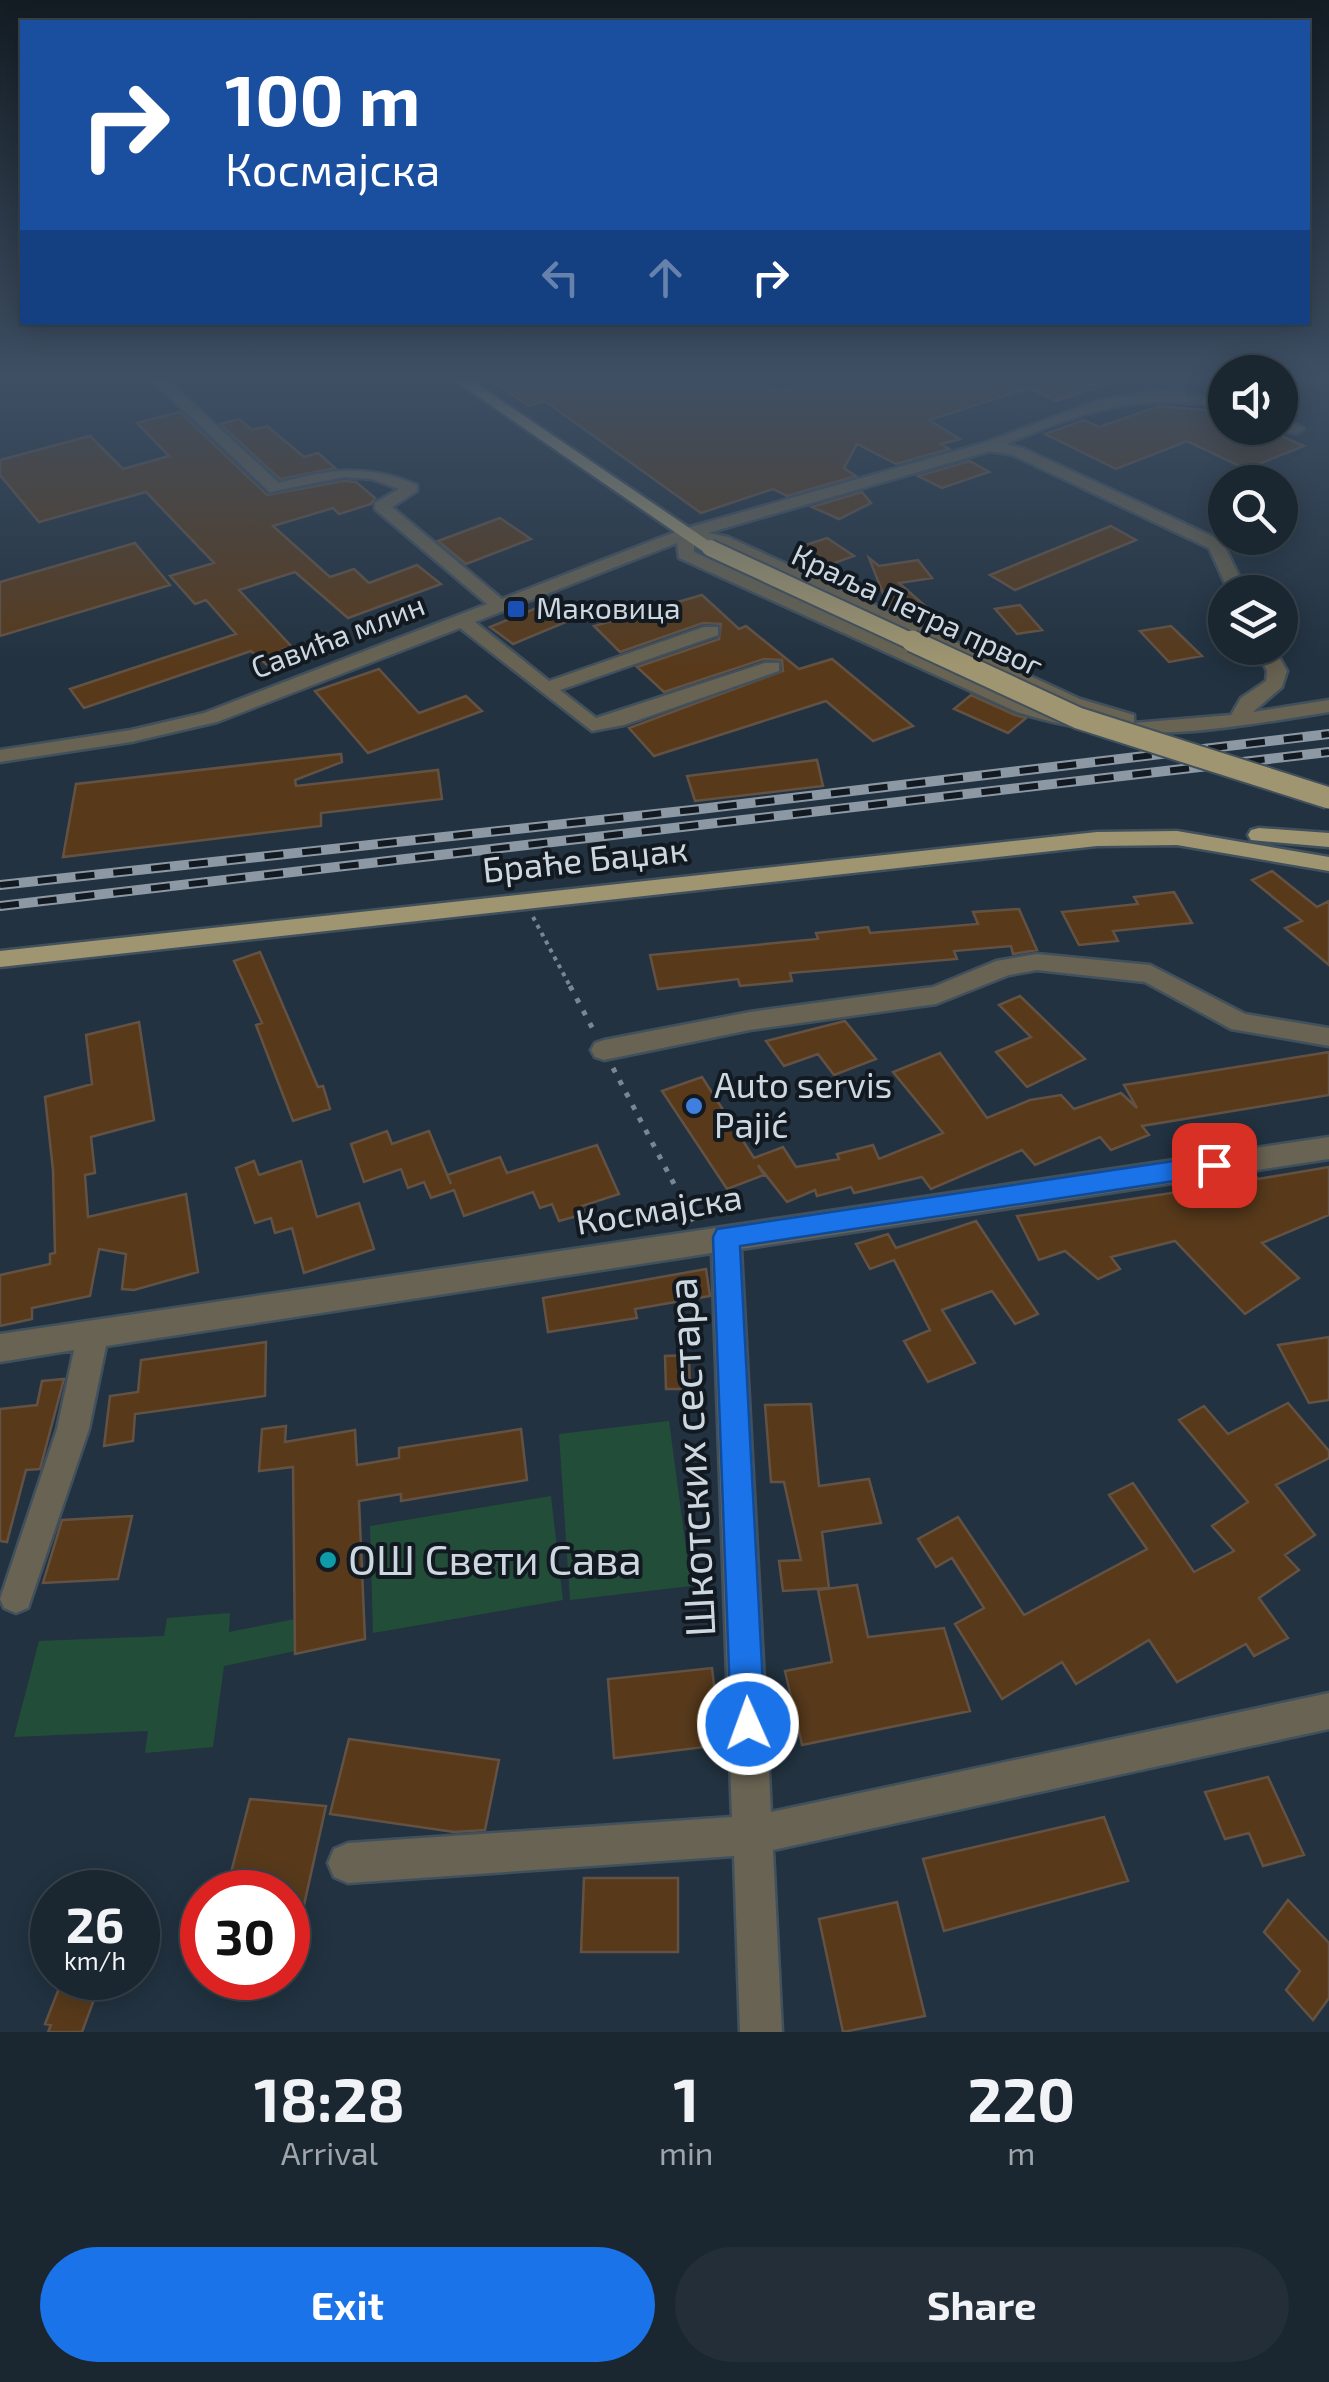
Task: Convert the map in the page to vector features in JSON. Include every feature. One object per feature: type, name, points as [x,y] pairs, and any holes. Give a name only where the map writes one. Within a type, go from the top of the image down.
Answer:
[{"type":"main road","name":"Краља Петра првог","points":[[600,475],[710,548],[1078,718],[1329,798]]},
{"type":"main road","name":"Браће Баџак","points":[[0,959],[1080,841],[1177,838],[1326,853]]},
{"type":"street","points":[[261,475],[276,489],[339,475]]},
{"type":"street","points":[[383,475],[411,488],[381,506],[471,586],[500,606]]},
{"type":"street","name":"Савића млин","points":[[0,756],[131,736],[210,718],[686,534],[890,475]]},
{"type":"street","points":[[1067,475],[1216,546],[1230,575]]},
{"type":"street","points":[[1167,728],[1072,703],[722,541],[686,534],[685,554],[1024,708],[1077,727],[1167,728],[1329,706]]},
{"type":"street","points":[[463,621],[592,725],[617,721],[772,667]]},
{"type":"street","points":[[546,688],[711,631]]},
{"type":"street","points":[[1238,720],[1248,702],[1276,683],[1275,665]]},
{"type":"street","points":[[604,1050],[733,1024],[936,995],[1006,966],[1037,962],[1150,974],[1240,1022],[1329,1037]]},
{"type":"street","name":"Космајска","points":[[0,1348],[1329,1148]]},
{"type":"street","name":"Шкотских сестара","points":[[726,1237],[761,2032]]},
{"type":"street","points":[[16,1596],[73,1429],[92,1334]]},
{"type":"street","points":[[348,1862],[753,1836],[1329,1711]]},
{"type":"green space","points":[[669,1421],[691,1586],[570,1600],[559,1434]]},
{"type":"green space","points":[[551,1496],[563,1600],[373,1633],[370,1526]]},
{"type":"green space","points":[[230,1613],[229,1632],[295,1619],[295,1651],[224,1666],[213,1747],[145,1753],[148,1731],[14,1737],[39,1641],[164,1636],[167,1618]]},
{"type":"building","points":[[0,475],[246,475],[267,495],[356,482],[375,498],[371,504],[339,514],[333,508],[273,526],[330,577],[354,569],[369,583],[417,565],[441,584],[348,618],[295,572],[239,590],[292,647],[284,649],[299,664],[275,672],[251,651],[84,708],[70,689],[236,634],[206,600],[195,604],[170,576],[214,563],[146,492],[39,522]]},
{"type":"building","points":[[648,475],[856,476],[787,496],[773,489],[701,513]]},
{"type":"building","points":[[922,475],[981,475],[942,488],[918,476]]},
{"type":"building","points":[[862,492],[871,503],[839,519],[812,507]]},
{"type":"building","points":[[500,518],[531,539],[466,564],[438,541]]},
{"type":"building","points":[[1111,526],[1136,540],[1015,590],[990,575]]},
{"type":"building","points":[[827,538],[854,556],[817,569],[796,554],[804,551],[799,547]]},
{"type":"building","points":[[135,543],[170,585],[0,636],[0,582]]},
{"type":"building","points":[[869,558],[879,566],[918,560],[932,578],[899,583],[932,612],[908,616],[888,606]]},
{"type":"building","points":[[702,595],[739,629],[746,626],[799,669],[832,659],[913,726],[873,741],[826,701],[654,756],[629,728],[783,671],[782,660],[764,659],[664,692],[637,667],[719,639],[721,624],[703,623],[620,652],[594,626]]},
{"type":"building","points":[[544,605],[566,622],[513,644],[490,627]]},
{"type":"building","points":[[1020,605],[1042,630],[1017,634],[995,609]]},
{"type":"building","points":[[1171,626],[1202,656],[1169,662],[1140,631]]},
{"type":"building","points":[[379,669],[419,713],[466,696],[482,711],[368,753],[315,691]]},
{"type":"building","points":[[971,695],[1026,718],[1008,733],[954,709]]},
{"type":"building","points":[[341,754],[342,762],[295,780],[296,786],[438,770],[442,799],[321,813],[321,826],[63,857],[76,784]]},
{"type":"building","points":[[817,760],[823,786],[695,801],[687,776]]},
{"type":"building","points":[[1272,871],[1317,907],[1329,901],[1329,965],[1285,928],[1302,921],[1252,880]]},
{"type":"building","points":[[1174,892],[1192,923],[1113,931],[1118,941],[1079,945],[1062,912],[1138,904],[1134,897]]},
{"type":"building","points":[[1019,909],[1037,950],[1013,954],[1011,946],[954,951],[957,959],[790,973],[792,981],[740,986],[738,979],[658,989],[650,955],[818,939],[816,933],[868,927],[870,933],[978,924],[973,912]]},
{"type":"building","points":[[260,952],[330,1109],[293,1121],[256,1025],[262,1023],[234,961]]},
{"type":"building","points":[[1020,996],[1085,1059],[1027,1087],[996,1052],[1031,1037],[999,1005]]},
{"type":"building","points":[[845,1021],[876,1059],[834,1075],[818,1054],[784,1066],[766,1041]]},
{"type":"building","points":[[139,1022],[154,1120],[91,1137],[95,1173],[85,1175],[88,1217],[186,1194],[198,1272],[134,1290],[122,1289],[126,1254],[99,1249],[90,1296],[32,1308],[32,1319],[0,1326],[0,1275],[50,1264],[50,1254],[55,1253],[53,1170],[45,1097],[92,1084],[86,1035]]},
{"type":"building","points":[[1329,1052],[1329,1095],[1142,1126],[1149,1135],[1111,1150],[1100,1137],[1035,1165],[1022,1150],[931,1189],[922,1177],[854,1193],[851,1187],[817,1196],[815,1190],[787,1202],[758,1165],[764,1175],[727,1189],[662,1091],[702,1077],[754,1158],[783,1147],[796,1167],[839,1159],[837,1154],[873,1145],[879,1159],[943,1133],[893,1072],[940,1053],[987,1118],[1030,1100],[1061,1095],[1074,1109],[1121,1093],[1137,1108],[1124,1085]]},
{"type":"building","points":[[387,1131],[392,1144],[429,1131],[447,1175],[500,1157],[507,1173],[597,1145],[619,1194],[582,1206],[585,1214],[559,1221],[552,1204],[540,1208],[533,1192],[464,1216],[454,1190],[431,1198],[424,1182],[408,1188],[401,1169],[364,1182],[351,1144]]},
{"type":"building","points":[[254,1161],[259,1175],[301,1161],[317,1217],[359,1203],[374,1249],[304,1273],[292,1228],[275,1233],[271,1218],[255,1223],[236,1168]]},
{"type":"building","points":[[1329,1167],[1329,1215],[1262,1243],[1299,1278],[1245,1314],[1175,1241],[1111,1257],[1120,1269],[1098,1279],[1065,1251],[1039,1260],[1017,1216],[1205,1188],[1254,1174],[1258,1179]]},
{"type":"building","points":[[976,1221],[1038,1314],[1015,1324],[992,1291],[942,1310],[975,1363],[928,1382],[904,1341],[930,1330],[894,1260],[870,1269],[856,1244],[888,1234],[896,1248]]},
{"type":"building","points":[[706,1269],[710,1296],[635,1309],[637,1318],[548,1332],[543,1298]]},
{"type":"building","points":[[1329,1337],[1329,1400],[1309,1403],[1278,1345]]},
{"type":"building","points":[[266,1342],[265,1396],[135,1414],[133,1441],[104,1446],[110,1396],[138,1392],[141,1360]]},
{"type":"building","points":[[689,1355],[690,1389],[666,1389],[665,1356]]},
{"type":"building","points":[[64,1379],[40,1469],[26,1470],[7,1542],[0,1541],[0,1409],[37,1405],[42,1381]]},
{"type":"building","points":[[1288,1403],[1329,1451],[1329,1458],[1276,1485],[1315,1535],[1285,1555],[1299,1570],[1259,1598],[1288,1638],[1254,1656],[1246,1644],[1177,1682],[1149,1640],[1076,1684],[1062,1662],[1002,1699],[955,1624],[984,1608],[952,1558],[936,1567],[918,1539],[958,1517],[1024,1615],[1147,1549],[1109,1495],[1133,1483],[1194,1572],[1234,1551],[1212,1526],[1248,1502],[1179,1420],[1204,1406],[1228,1434]]},
{"type":"building","points":[[811,1404],[819,1486],[869,1479],[881,1523],[822,1532],[829,1588],[783,1591],[779,1561],[801,1560],[784,1482],[771,1482],[765,1405]]},
{"type":"building","name":"ОШ Свети Сава","points":[[286,1426],[285,1442],[355,1430],[357,1465],[399,1458],[399,1448],[521,1429],[527,1480],[401,1501],[401,1494],[359,1501],[365,1639],[295,1654],[293,1467],[259,1471],[262,1429]]},
{"type":"building","points":[[132,1516],[118,1579],[43,1583],[62,1520]]},
{"type":"building","points":[[857,1585],[868,1637],[944,1628],[970,1711],[802,1745],[785,1671],[832,1662],[818,1590]]},
{"type":"building","points":[[712,1668],[721,1745],[614,1758],[608,1679]]},
{"type":"building","points":[[349,1739],[499,1760],[485,1830],[454,1832],[330,1814]]},
{"type":"building","points":[[1268,1777],[1304,1855],[1263,1866],[1249,1833],[1225,1839],[1205,1792]]},
{"type":"building","points":[[250,1799],[326,1806],[310,1878],[310,1870],[232,1870]]},
{"type":"building","points":[[1104,1817],[1128,1881],[944,1931],[923,1859]]},
{"type":"building","points":[[584,1878],[678,1878],[678,1952],[581,1952]]},
{"type":"building","points":[[1288,1900],[1329,1943],[1329,1998],[1313,2020],[1286,1990],[1300,1971],[1264,1932]]},
{"type":"building","points":[[897,1902],[925,2016],[843,2032],[819,1919]]},
{"type":"building","points":[[54,2000],[94,2000],[82,2032],[48,2032],[51,2025],[45,2024]]},
{"type":"railway","points":[[0,885],[692,810],[1329,734]]},
{"type":"railway","points":[[0,906],[1329,752]]},
{"type":"place","name":"Маковица","points":[[516,609]]},
{"type":"place","name":"Auto servis Pajić","points":[[694,1106]]},
{"type":"place","name":"ОШ Свети Сава","points":[[328,1560]]},
{"type":"route","points":[[748,1724],[726,1237],[985,1202],[1214,1165]]}]
